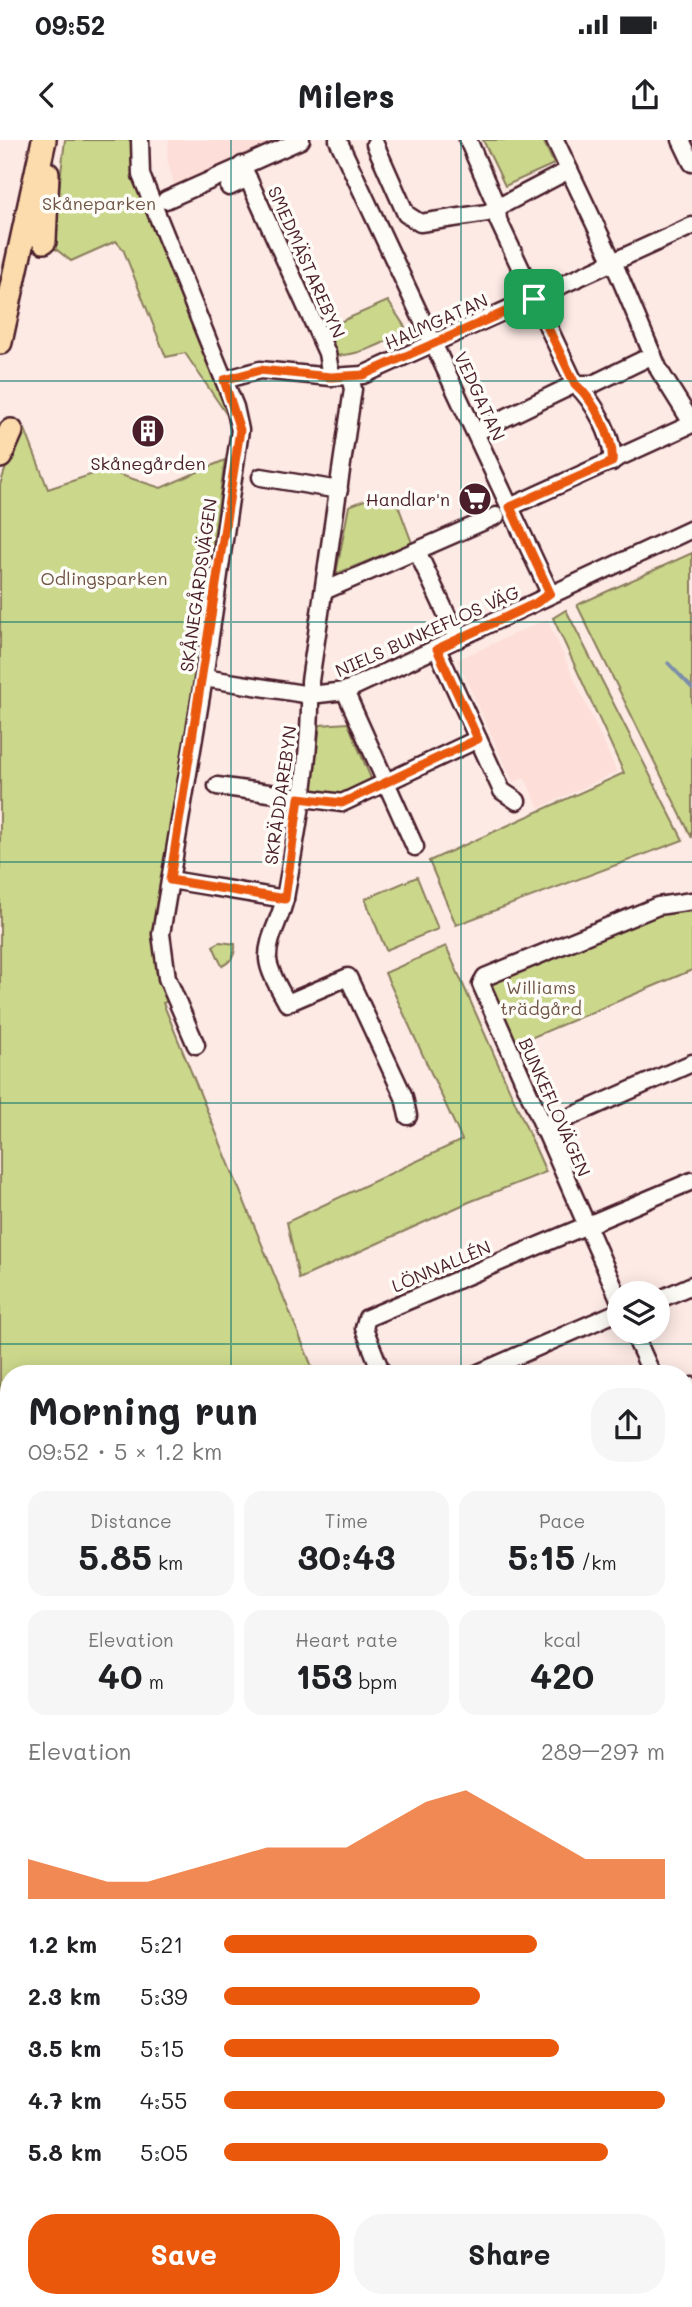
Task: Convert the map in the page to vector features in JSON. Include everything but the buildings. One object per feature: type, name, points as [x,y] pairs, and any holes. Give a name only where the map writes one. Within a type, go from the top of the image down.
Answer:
[{"type":"highway","points":[[0,342],[44,140]]},
{"type":"highway","points":[[44,241],[50,140]]},
{"type":"highway","points":[[0,456],[11,431]]},
{"type":"street","name":"SKÅNEGÅRDSVÄGEN","points":[[140,140],[141,175],[224,380],[240,430],[204,678],[161,934],[167,978],[196,1045]]},
{"type":"street","points":[[166,200],[245,172],[300,140]]},
{"type":"street","name":"VEDGATAN","points":[[338,140],[550,593]]},
{"type":"street","points":[[468,140],[498,207],[498,220],[534,299],[575,384],[586,393],[613,451],[612,462]]},
{"type":"street","points":[[510,507],[692,423],[659,370],[613,261],[555,140]]},
{"type":"street","points":[[681,140],[692,163]]},
{"type":"street","points":[[346,157],[380,142],[411,220],[431,223],[486,213],[569,170]]},
{"type":"street","points":[[229,187],[245,172]]},
{"type":"street","name":"SMEDMÄSTAREBYN","points":[[245,172],[327,353],[331,377]]},
{"type":"street","name":"HALMGATAN","points":[[224,380],[260,370],[331,377],[363,375],[692,226]]},
{"type":"street","points":[[476,432],[575,384],[593,384],[653,355]]},
{"type":"street","name":"SKRÄDDAREBYN","points":[[350,377],[353,390],[310,681],[312,708],[285,899],[271,934],[268,961],[290,1002],[348,977],[404,1097],[408,1116]]},
{"type":"street","points":[[261,478],[339,490]]},
{"type":"street","points":[[324,591],[496,516]]},
{"type":"street","name":"NIELS BUNKEFLOS VÄG","points":[[204,678],[310,695],[345,691],[692,529]]},
{"type":"street","points":[[417,551],[458,639]]},
{"type":"street","points":[[437,649],[502,791],[517,801]]},
{"type":"street","points":[[345,691],[415,847]]},
{"type":"street","points":[[216,786],[342,803],[478,739]]},
{"type":"street","points":[[170,880],[285,899]]},
{"type":"street","name":"BUNKEFLOVÄGEN","points":[[611,1281],[483,991],[485,977],[658,906],[692,901]]},
{"type":"street","points":[[544,1129],[692,1063]]},
{"type":"street","points":[[586,1226],[692,1181]]},
{"type":"street","name":"LÖNNALLÉN","points":[[378,1365],[364,1328],[367,1318],[586,1226]]},
{"type":"street","points":[[670,1295],[692,1285]]},
{"type":"street","points":[[497,1365],[607,1317]]},
{"type":"street","points":[[638,1344],[648,1365]]},
{"type":"shaded area","points":[[169,140],[284,140],[175,188],[167,158]]},
{"type":"shaded area","points":[[547,619],[617,772],[539,808],[525,778],[513,782],[457,660]]},
{"type":"green space","name":"Skåneparken","points":[[65,140],[133,140],[134,181],[229,418],[185,353],[166,357],[123,249],[116,241],[71,261],[52,246]]},
{"type":"green space","points":[[483,140],[543,140],[554,164],[505,186]]},
{"type":"green space","points":[[388,301],[405,327],[390,339],[371,348],[331,356],[321,330]]},
{"type":"green space","name":"Odlingsparken","points":[[25,429],[48,489],[105,470],[161,488],[225,460],[163,888],[170,1000],[163,1003],[311,1365],[0,1365],[0,485],[7,464]]},
{"type":"green space","points":[[375,496],[386,502],[396,500],[412,543],[336,574],[349,506]]},
{"type":"green space","points":[[692,553],[692,838],[577,605]]},
{"type":"green space","points":[[566,610],[683,840],[456,925],[429,861],[624,773],[553,618]]},
{"type":"green space","points":[[348,723],[372,781],[339,797],[312,791],[320,725]]},
{"type":"green space","points":[[417,877],[438,929],[386,950],[365,899]]},
{"type":"green space","name":"Williams trädgård","points":[[692,908],[692,970],[514,1045],[489,985],[494,980],[660,911]]},
{"type":"green space","points":[[220,942],[235,944],[232,957],[222,966],[213,946]]},
{"type":"green space","points":[[446,946],[546,1172],[469,1202],[299,1279],[287,1222],[462,1140],[385,973]]},
{"type":"waterway","points":[[668,663],[692,688]]},
{"type":"place","name":"Skånegården","points":[[148,431]]},
{"type":"place","name":"Handlar'n","points":[[475,499]]},
{"type":"route","points":[[534,299],[575,384],[586,393],[613,451],[612,462],[510,507],[550,593],[536,603],[437,649],[478,739],[342,803],[299,798],[285,899],[170,880],[204,678],[240,430],[224,380],[274,369],[331,377],[363,375],[534,299]]}]
